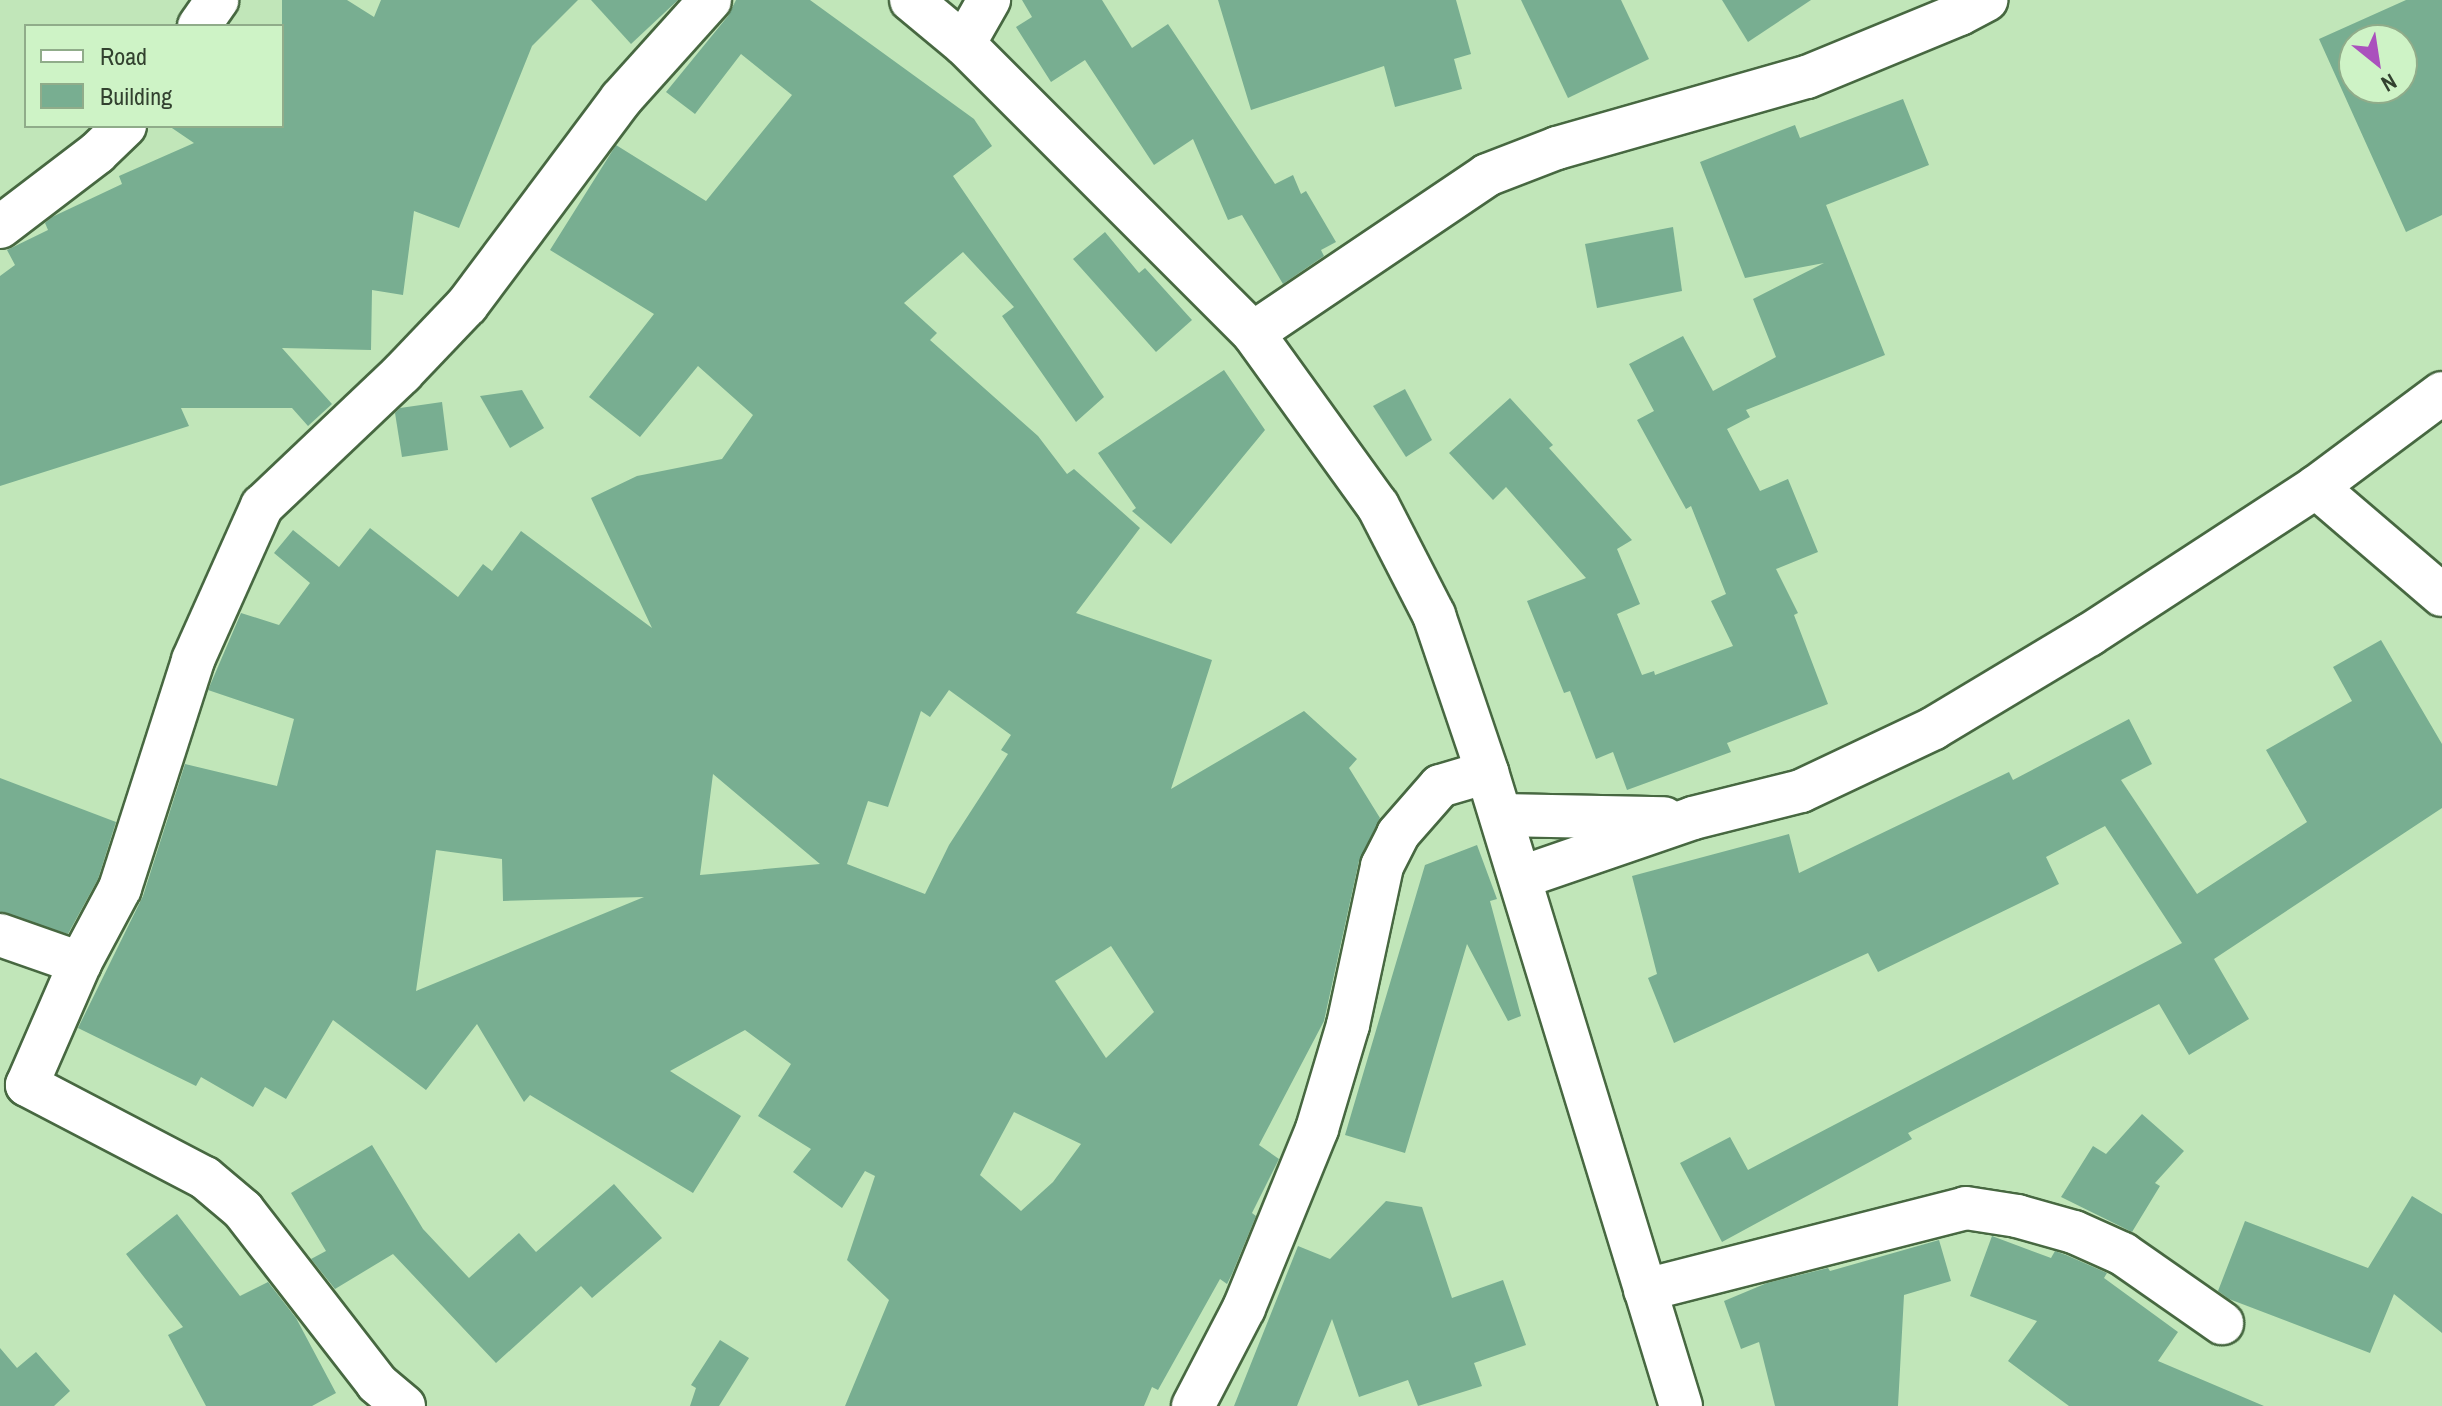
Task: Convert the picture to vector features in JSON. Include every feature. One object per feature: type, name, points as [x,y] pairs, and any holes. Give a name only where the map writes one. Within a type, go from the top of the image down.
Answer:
[{"type":"street","points":[[200,24],[217,0]]},
{"type":"street","points":[[404,1406],[377,1383],[243,1210],[205,1178],[27,1085],[80,963],[120,888],[193,660],[262,506],[402,373],[467,305],[621,99],[710,0]]},
{"type":"street","points":[[911,0],[964,44],[1253,333],[1378,506],[1434,615],[1487,772],[1522,877],[1681,1406]]},
{"type":"street","points":[[964,44],[989,0]]},
{"type":"street","points":[[1253,333],[1487,175],[1557,148],[1807,77],[1960,14],[1986,0]]},
{"type":"street","points":[[0,227],[97,153],[123,128]]},
{"type":"street","points":[[1522,877],[1693,818],[1801,791],[1934,728],[2089,635],[2316,487],[2442,393]]},
{"type":"street","points":[[2316,487],[2442,595]]},
{"type":"street","points":[[1193,1406],[1244,1308],[1317,1129],[1348,1025],[1382,866],[1398,834],[1440,786],[1487,772]]},
{"type":"street","points":[[1501,815],[1693,818]]},
{"type":"street","points":[[0,935],[80,963]]},
{"type":"street","points":[[1645,1290],[1966,1208],[2017,1216],[2074,1232],[2123,1254],[2222,1323]]},
{"type":"building","points":[[282,0],[347,0],[374,17],[381,0],[578,0],[532,46],[459,228],[414,211],[403,295],[372,290],[371,350],[282,348],[332,404],[308,426],[292,408],[181,408],[189,426],[0,486],[0,276],[15,265],[7,250],[48,230],[45,223],[52,217],[122,184],[119,176],[194,143],[172,128],[284,128]]},
{"type":"building","points":[[591,0],[678,0],[631,44]]},
{"type":"building","points":[[736,0],[810,0],[974,119],[992,146],[953,176],[1104,397],[1076,422],[1002,316],[1014,307],[963,252],[904,303],[937,333],[930,340],[1038,436],[1067,474],[1074,469],[1140,528],[1076,613],[1212,660],[1171,789],[1304,711],[1357,759],[1349,768],[1380,818],[1359,861],[1324,1021],[1259,1145],[1279,1159],[1252,1213],[1256,1216],[1227,1284],[1220,1279],[1158,1390],[1152,1387],[1144,1406],[845,1406],[889,1300],[847,1260],[875,1176],[865,1171],[842,1208],[793,1172],[811,1149],[758,1116],[791,1064],[745,1030],[670,1071],[741,1116],[693,1193],[530,1095],[524,1102],[477,1024],[426,1090],[333,1020],[286,1099],[265,1087],[253,1107],[201,1077],[196,1086],[78,1028],[143,896],[185,764],[277,786],[294,719],[208,690],[241,613],[279,625],[310,583],[274,553],[293,530],[339,567],[370,528],[458,597],[483,564],[492,571],[521,531],[652,628],[591,498],[637,476],[722,459],[753,415],[698,366],[640,437],[589,397],[654,314],[550,250],[616,145],[706,201],[792,95],[741,54],[695,114],[666,92],[728,16]],"holes":[[[949,690],[1011,735],[1001,750],[1008,754],[949,845],[925,894],[847,864],[868,801],[888,807],[921,711],[930,717]],[[713,774],[820,864],[700,875]],[[436,850],[502,859],[503,901],[644,897],[416,991]],[[1111,946],[1154,1012],[1106,1058],[1055,981]],[[1014,1112],[1081,1144],[1053,1182],[1021,1211],[980,1175]]]},
{"type":"building","points":[[1022,0],[1102,0],[1132,48],[1168,24],[1275,184],[1293,175],[1301,194],[1306,191],[1336,242],[1321,250],[1324,256],[1283,284],[1242,215],[1228,220],[1193,139],[1154,165],[1085,60],[1051,82],[1016,27],[1032,17]]},
{"type":"building","points":[[1218,0],[1456,0],[1471,54],[1454,59],[1462,89],[1395,107],[1384,66],[1251,110]]},
{"type":"building","points":[[1521,0],[1621,0],[1649,59],[1568,98]]},
{"type":"building","points":[[1722,0],[1811,0],[1748,42]]},
{"type":"building","points":[[2406,0],[2442,0],[2442,215],[2406,232],[2348,104],[2418,104],[2418,24],[2352,24]]},
{"type":"building","points":[[2338,30],[2338,81],[2319,39]]},
{"type":"building","points":[[1903,99],[1929,165],[1826,205],[1885,355],[1746,410],[1750,417],[1727,429],[1760,491],[1788,479],[1818,552],[1776,569],[1798,613],[1794,615],[1828,704],[1727,743],[1731,752],[1627,790],[1613,752],[1596,759],[1570,691],[1564,693],[1527,601],[1586,578],[1506,487],[1493,500],[1449,453],[1510,398],[1553,445],[1549,448],[1632,540],[1617,549],[1640,604],[1617,614],[1642,675],[1654,671],[1655,675],[1733,646],[1711,601],[1726,594],[1691,506],[1686,509],[1637,420],[1654,411],[1629,364],[1683,336],[1713,391],[1776,357],[1753,299],[1824,263],[1745,278],[1700,162],[1795,125],[1800,138]]},
{"type":"building","points":[[1673,227],[1682,291],[1597,308],[1585,244]]},
{"type":"building","points":[[1105,232],[1139,273],[1145,268],[1192,320],[1156,352],[1073,259]]},
{"type":"building","points":[[1224,370],[1265,430],[1171,544],[1132,511],[1136,508],[1098,453]]},
{"type":"building","points":[[1405,389],[1432,440],[1406,457],[1373,406]]},
{"type":"building","points":[[522,390],[544,428],[510,448],[480,396]]},
{"type":"building","points":[[442,402],[448,450],[402,457],[395,413],[400,408]]},
{"type":"building","points":[[2381,640],[2442,744],[2442,808],[2214,959],[2249,1019],[2189,1055],[2159,1004],[1908,1133],[1912,1139],[1722,1242],[1680,1163],[1730,1137],[1748,1170],[2182,943],[2105,826],[2046,857],[2059,884],[1878,972],[1868,953],[1674,1043],[1648,978],[1657,974],[1632,876],[1789,834],[1799,873],[2009,772],[2013,780],[2129,719],[2152,764],[2121,780],[2197,894],[2307,822],[2266,750],[2352,701],[2333,667]]},
{"type":"building","points":[[0,778],[116,822],[98,879],[68,934],[0,912]]},
{"type":"building","points":[[1477,845],[1497,899],[1490,901],[1521,1016],[1508,1021],[1467,944],[1405,1153],[1345,1135],[1425,865]]},
{"type":"building","points":[[2142,1114],[2184,1151],[2155,1183],[2160,1186],[2132,1232],[2061,1197],[2093,1146],[2106,1154]]},
{"type":"building","points":[[372,1145],[423,1229],[469,1278],[519,1233],[536,1252],[614,1184],[662,1238],[592,1298],[581,1286],[496,1363],[393,1254],[335,1289],[311,1259],[326,1251],[291,1193]]},
{"type":"building","points":[[2412,1196],[2442,1214],[2442,1333],[2394,1294],[2370,1353],[2229,1299],[2218,1291],[2245,1221],[2368,1268]]},
{"type":"building","points":[[1386,1201],[1422,1207],[1452,1298],[1503,1280],[1526,1345],[1474,1363],[1482,1386],[1418,1406],[1408,1380],[1359,1397],[1332,1319],[1297,1406],[1234,1406],[1298,1246],[1330,1259]]},
{"type":"building","points":[[177,1214],[240,1296],[268,1282],[296,1318],[336,1393],[312,1406],[206,1406],[168,1335],[183,1327],[126,1254]]},
{"type":"building","points":[[1992,1236],[2051,1258],[2055,1251],[2107,1273],[2104,1278],[2178,1332],[2158,1361],[2264,1406],[2069,1406],[2008,1361],[2037,1321],[1970,1296]]},
{"type":"building","points":[[1939,1240],[1951,1281],[1904,1295],[1898,1406],[1775,1406],[1759,1342],[1741,1349],[1724,1301],[1767,1283],[1828,1268],[1830,1271]]},
{"type":"building","points":[[720,1340],[749,1358],[719,1406],[690,1406],[696,1388],[691,1385]]},
{"type":"building","points":[[0,1348],[17,1368],[36,1352],[70,1391],[54,1406],[0,1406]]}]
